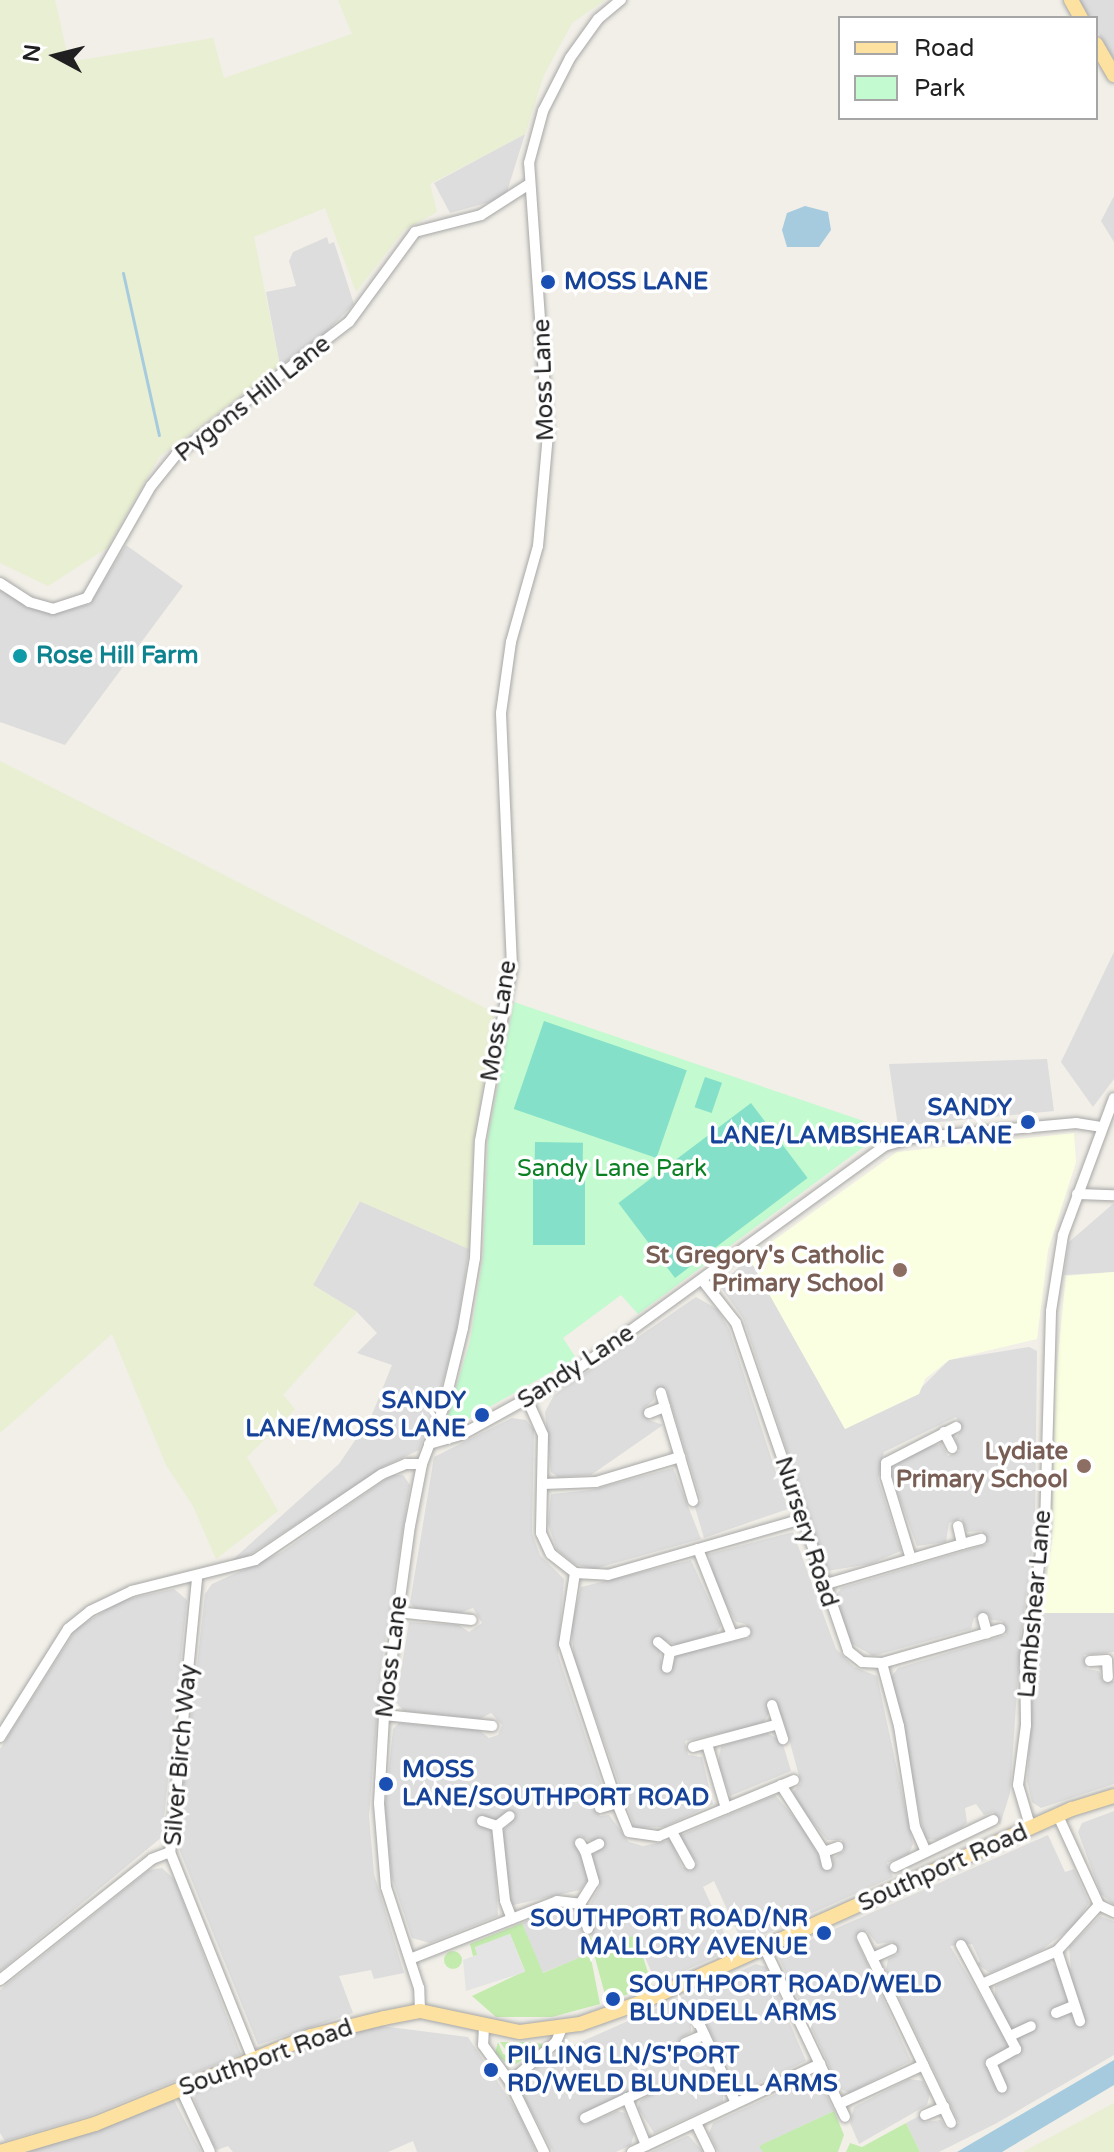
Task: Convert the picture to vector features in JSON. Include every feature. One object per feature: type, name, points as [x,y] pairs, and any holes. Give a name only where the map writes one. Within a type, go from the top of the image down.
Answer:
[{"type":"main road","points":[[1098,47],[1114,75]]},
{"type":"main road","name":"Southport Road","points":[[0,2152],[95,2124],[311,2036],[420,2011],[484,2027],[520,2032],[562,2028],[642,2002],[1031,1829],[1114,1796]]},
{"type":"street","name":"Moss Lane","points":[[420,2011],[410,1959],[392,1909],[382,1854],[384,1715],[397,1612],[422,1464],[463,1328],[475,1258],[480,1141],[512,966],[505,901],[501,713],[511,642],[538,546],[548,433],[528,185],[534,140],[555,85],[583,38],[621,0]]},
{"type":"street","name":"Pygons Hill Lane","points":[[0,583],[29,602],[53,609],[87,598],[151,486],[176,455],[349,322],[415,232],[481,215],[528,185]]},
{"type":"street","name":"Lambshear Lane","points":[[1031,1829],[1018,1789],[1025,1733],[1025,1657],[1045,1527],[1051,1311],[1063,1235],[1114,1098]]},
{"type":"street","name":"Sandy Lane","points":[[429,1444],[461,1435],[527,1399],[703,1281],[893,1143],[1076,1123],[1101,1127]]},
{"type":"street","points":[[1077,1194],[1114,1195]]},
{"type":"street","name":"Nursery Road","points":[[703,1281],[736,1323],[848,1651],[862,1662],[882,1663]]},
{"type":"street","points":[[661,1393],[693,1501]]},
{"type":"street","points":[[527,1399],[543,1435],[545,1544],[575,1573],[608,1575],[802,1519]]},
{"type":"street","points":[[649,1413],[665,1407]]},
{"type":"street","points":[[911,1559],[886,1477],[886,1463],[956,1427]]},
{"type":"street","points":[[944,1432],[952,1448]]},
{"type":"street","points":[[543,1484],[596,1482],[680,1457]]},
{"type":"street","points":[[0,1737],[68,1629],[90,1611],[132,1591],[197,1579],[255,1560],[382,1474],[406,1464],[422,1464]]},
{"type":"street","points":[[958,1526],[962,1544]]},
{"type":"street","points":[[823,1585],[981,1539]]},
{"type":"street","points":[[698,1549],[732,1635]]},
{"type":"street","points":[[575,1573],[564,1644],[617,1803],[634,1835],[672,1832],[794,1780]]},
{"type":"street","name":"Silver Birch Way","points":[[197,1579],[170,1852],[253,2060]]},
{"type":"street","points":[[397,1612],[472,1620]]},
{"type":"street","points":[[983,1618],[987,1633]]},
{"type":"street","points":[[926,1852],[915,1827],[899,1726],[882,1663],[1000,1629]]},
{"type":"street","points":[[670,1652],[745,1632]]},
{"type":"street","points":[[658,1642],[670,1652]]},
{"type":"street","points":[[667,1668],[670,1652]]},
{"type":"street","points":[[1090,1661],[1111,1660],[1108,1677]]},
{"type":"street","points":[[772,1705],[775,1725],[783,1739]]},
{"type":"street","points":[[384,1715],[492,1726]]},
{"type":"street","points":[[693,1747],[775,1725]]},
{"type":"street","points":[[707,1744],[726,1808]]},
{"type":"street","points":[[781,1785],[824,1852],[827,1865]]},
{"type":"street","points":[[600,1808],[617,1803]]},
{"type":"street","points":[[497,1826],[510,1816]]},
{"type":"street","points":[[1059,1818],[1099,1905],[1114,1912]]},
{"type":"street","points":[[895,1867],[993,1820]]},
{"type":"street","points":[[482,1821],[497,1826]]},
{"type":"street","points":[[497,1826],[505,1901],[512,1919]]},
{"type":"street","points":[[672,1832],[690,1864]]},
{"type":"street","points":[[580,1904],[594,1882],[583,1847],[599,1844]]},
{"type":"street","points":[[824,1852],[838,1847]]},
{"type":"street","points":[[0,1980],[152,1859],[170,1852]]},
{"type":"street","points":[[410,1959],[557,1901],[580,1904]]},
{"type":"street","points":[[580,1904],[588,1929]]},
{"type":"street","points":[[984,1983],[1057,1951],[1099,1905]]},
{"type":"street","points":[[862,1937],[951,2123]]},
{"type":"street","points":[[961,1945],[984,1983],[1016,2049],[991,2063],[1002,2088]]},
{"type":"street","points":[[764,1947],[845,2117]]},
{"type":"street","points":[[872,1958],[892,1949]]},
{"type":"street","points":[[1057,1951],[1080,2021]]},
{"type":"street","points":[[1056,2013],[1073,2006]]},
{"type":"street","points":[[698,2021],[736,2103]]},
{"type":"street","points":[[1010,2036],[1031,2026]]},
{"type":"street","points":[[484,2027],[483,2045],[510,2082],[544,2152]]},
{"type":"street","points":[[510,2082],[556,2042],[562,2028]]},
{"type":"street","points":[[685,2043],[704,2035]]},
{"type":"street","points":[[632,2152],[820,2064]]},
{"type":"street","points":[[839,2104],[923,2065]]},
{"type":"street","points":[[585,2118],[649,2088]]},
{"type":"street","points":[[181,2089],[210,2152]]},
{"type":"street","points":[[627,2098],[646,2145]]},
{"type":"street","points":[[925,2115],[944,2107]]},
{"type":"street","points":[[696,2123],[710,2152]]},
{"type":"shaded area","points":[[0,0],[55,0],[69,62],[213,38],[224,78],[352,34],[338,0],[605,0],[572,23],[544,75],[525,134],[430,184],[437,212],[404,230],[356,292],[325,208],[254,237],[280,366],[159,457],[107,548],[48,586],[0,563]]},
{"type":"shaded area","points":[[1078,0],[1114,0],[1114,59],[1098,32],[1098,16],[1088,16]]},
{"type":"shaded area","points":[[525,134],[505,198],[450,213],[434,183]]},
{"type":"shaded area","points":[[1114,196],[1114,242],[1101,221]]},
{"type":"shaded area","points":[[327,237],[329,244],[334,242],[354,304],[323,335],[280,366],[266,292],[296,286],[289,261],[293,252]]},
{"type":"shaded area","points":[[126,545],[183,586],[65,745],[0,722],[0,590],[54,614],[90,604]]},
{"type":"shaded area","points":[[0,761],[495,1013],[473,1146],[469,1249],[359,1201],[313,1285],[357,1312],[283,1395],[295,1409],[247,1457],[278,1511],[216,1559],[193,1506],[166,1465],[112,1334],[0,1433]]},
{"type":"shaded area","points":[[1114,952],[1114,1079],[1093,1107],[1061,1062]]},
{"type":"shaded area","points":[[1047,1059],[1054,1111],[898,1126],[889,1064]]},
{"type":"shaded area","name":"St Gregory's Catholic Primary School","points":[[1074,1133],[1076,1162],[1048,1250],[1037,1339],[949,1360],[925,1379],[919,1394],[845,1429],[749,1258],[897,1152]]},
{"type":"shaded area","points":[[360,1201],[469,1249],[456,1334],[438,1399],[419,1450],[385,1466],[246,1557],[229,1563],[339,1464],[371,1417],[392,1365],[357,1353],[377,1333],[357,1312],[313,1285]]},
{"type":"shaded area","points":[[1114,1203],[1114,1272],[1064,1275],[1069,1242]]},
{"type":"shaded area","points":[[749,1258],[845,1429],[921,1388],[949,1360],[1029,1347],[1037,1351],[1035,1530],[1021,1633],[1010,1793],[1000,1825],[993,1812],[984,1815],[976,1804],[965,1808],[967,1823],[961,1828],[937,1840],[925,1839],[891,1677],[898,1668],[1006,1635],[1002,1621],[991,1620],[988,1614],[974,1618],[971,1629],[873,1656],[851,1643],[835,1597],[841,1588],[987,1544],[982,1531],[967,1532],[961,1518],[949,1523],[946,1542],[917,1546],[891,1475],[895,1463],[929,1446],[941,1444],[948,1456],[959,1451],[955,1439],[962,1429],[956,1417],[884,1452],[878,1479],[901,1551],[870,1564],[827,1571],[743,1318],[719,1285]]},
{"type":"shaded area","name":"Lydiate Primary School","points":[[1114,1272],[1114,1613],[1042,1613],[1052,1541],[1055,1385],[1066,1276]]},
{"type":"shaded area","points":[[696,1297],[717,1309],[729,1329],[788,1509],[704,1538],[694,1504],[701,1501],[666,1388],[654,1392],[654,1400],[644,1408],[649,1420],[663,1425],[591,1475],[558,1477],[551,1472],[545,1412],[554,1395]]},
{"type":"shaded area","points":[[512,1418],[526,1420],[534,1430],[532,1533],[540,1555],[564,1579],[558,1655],[604,1791],[595,1803],[600,1816],[609,1815],[629,1842],[643,1846],[671,1840],[682,1867],[691,1871],[697,1863],[679,1836],[775,1795],[808,1833],[824,1869],[832,1868],[833,1858],[844,1851],[842,1840],[827,1840],[800,1807],[793,1792],[801,1783],[786,1728],[781,1715],[770,1711],[763,1724],[685,1741],[688,1755],[702,1757],[713,1804],[664,1827],[635,1828],[574,1657],[571,1628],[581,1587],[691,1560],[721,1626],[716,1633],[677,1645],[658,1638],[662,1668],[670,1670],[678,1654],[749,1638],[746,1624],[736,1622],[716,1587],[709,1554],[793,1532],[836,1649],[854,1667],[877,1676],[913,1844],[909,1854],[887,1863],[893,1877],[743,1944],[714,1881],[703,1887],[732,1950],[656,1983],[636,1936],[596,1947],[589,1931],[595,1928],[588,1908],[600,1886],[592,1856],[604,1846],[601,1837],[592,1842],[581,1836],[574,1841],[590,1877],[580,1890],[509,1906],[502,1833],[516,1815],[510,1810],[495,1820],[479,1816],[477,1823],[492,1831],[498,1916],[430,1943],[412,1938],[392,1878],[388,1841],[385,1807],[393,1729],[399,1723],[479,1730],[489,1738],[498,1735],[502,1725],[491,1713],[480,1719],[404,1711],[396,1702],[409,1622],[459,1625],[469,1632],[482,1623],[473,1608],[460,1613],[415,1608],[410,1603],[434,1457]]},
{"type":"shaded area","points":[[673,1468],[701,1539],[594,1569],[575,1564],[557,1550],[548,1524],[551,1494],[591,1490]]},
{"type":"shaded area","points":[[392,1475],[403,1475],[410,1485],[381,1668],[369,1816],[374,1874],[404,1973],[374,1979],[371,1970],[339,1976],[353,2013],[258,2045],[177,1844],[205,1594],[212,1584],[282,1552]]},
{"type":"shaded area","points":[[174,1589],[187,1600],[162,1837],[0,1971],[0,1749],[77,1628],[123,1600]]},
{"type":"shaded area","points":[[1042,1613],[1114,1613],[1114,1652],[1084,1655],[1087,1669],[1099,1671],[1103,1681],[1114,1681],[1114,1784],[1041,1808],[1032,1802],[1027,1781],[1036,1641]]},
{"type":"shaded area","points":[[767,1733],[782,1741],[791,1771],[730,1796],[718,1763],[721,1746]]},
{"type":"shaded area","points":[[1114,1811],[1114,1905],[1101,1894],[1078,1832],[1082,1823]]},
{"type":"shaded area","points":[[1048,1835],[1065,1872],[1074,1869],[1089,1903],[1075,1925],[1040,1951],[990,1973],[977,1964],[980,1961],[972,1944],[950,1946],[1004,2036],[986,2001],[995,1996],[995,1986],[1049,1961],[1059,1970],[1066,1961],[1071,1969],[1069,1947],[1100,1916],[1114,1921],[1114,2055],[995,2124],[939,2152],[920,2152],[906,2123],[921,2115],[925,2122],[941,2120],[947,2130],[959,2123],[886,1970],[888,1959],[898,1954],[892,1942],[877,1944],[867,1931],[855,1937],[911,2061],[849,2093],[840,2089],[779,1958],[812,1939]]},
{"type":"shaded area","points":[[162,1868],[175,1880],[241,2054],[89,2116],[5,2141],[0,2133],[0,1990],[149,1870]]},
{"type":"shaded area","points":[[557,1909],[574,1914],[583,1934],[582,1957],[542,1973],[522,1923]]},
{"type":"shaded area","points":[[510,1934],[525,1972],[466,1991],[463,1960],[477,1955],[475,1947]]},
{"type":"shaded area","points":[[756,1964],[766,1967],[806,2061],[742,2091],[702,2017],[691,2022],[691,2032],[679,2039],[685,2052],[703,2050],[723,2090],[723,2102],[654,2133],[638,2108],[640,2101],[653,2093],[649,2082],[580,2115],[585,2125],[617,2111],[625,2113],[634,2134],[631,2145],[616,2152],[553,2152],[519,2088],[547,2057]]},
{"type":"shaded area","points":[[381,2026],[468,2037],[519,2114],[536,2152],[417,2152],[413,2141],[388,2152],[233,2152],[228,2146],[217,2150],[194,2099],[197,2091],[284,2055],[299,2054],[301,2048],[320,2041]]},
{"type":"shaded area","points":[[811,2078],[820,2082],[834,2111],[760,2146],[763,2152],[718,2152],[709,2133],[713,2123]]},
{"type":"shaded area","points":[[909,2079],[923,2081],[930,2094],[927,2105],[859,2144],[850,2123],[854,2107]]},
{"type":"shaded area","points":[[174,2100],[201,2152],[26,2152],[81,2135]]},
{"type":"shaded area","points":[[1114,2103],[1114,2152],[1023,2152]]},
{"type":"shaded area","points":[[687,2136],[703,2152],[651,2152]]},
{"type":"green space","name":"Sandy Lane Park","points":[[514,1002],[893,1131],[877,1137],[638,1314],[621,1295],[563,1338],[576,1358],[452,1428],[446,1422],[470,1341],[483,1257],[488,1136]]},
{"type":"green space","points":[[544,1021],[687,1070],[656,1158],[514,1109]]},
{"type":"green space","points":[[705,1077],[722,1083],[712,1113],[695,1107]]},
{"type":"green space","points":[[751,1103],[808,1178],[675,1278],[618,1203]]},
{"type":"green space","points":[[535,1142],[583,1143],[583,1168],[535,1167]]},
{"type":"green space","points":[[533,1171],[585,1171],[585,1245],[533,1245]]},
{"type":"green space","points":[[522,1923],[543,1973],[581,1957],[586,1933],[600,2004],[552,2017],[496,2017],[472,1996],[525,1971],[510,1934],[475,1948],[478,1955],[473,1956],[470,1944]]},
{"type":"green space","points":[[588,1932],[596,1947],[636,1935],[652,1985],[607,2002]]},
{"type":"green space","points":[[449,1951],[457,1951],[462,1960],[460,1967],[449,1969],[444,1964],[444,1956]]},
{"type":"green space","points":[[498,2042],[503,2054],[519,2059],[533,2042],[546,2045],[511,2067],[495,2053]]},
{"type":"green space","points":[[500,2042],[531,2044],[521,2056],[511,2057]]},
{"type":"green space","points":[[834,2111],[844,2135],[838,2152],[763,2152],[759,2146]]},
{"type":"green space","points":[[906,2123],[920,2152],[846,2152],[850,2143],[862,2147]]},
{"type":"water","points":[[805,206],[828,212],[831,230],[819,247],[787,247],[782,230],[787,213]]},
{"type":"water","points":[[1114,2060],[1114,2085],[1002,2152],[957,2152]]},
{"type":"waterway","points":[[123,273],[159,435]]},
{"type":"place","name":"MOSS LANE","points":[[548,282]]},
{"type":"place","name":"Rose Hill Farm","points":[[20,656]]},
{"type":"place","name":"SANDY LANE/LAMBSHEAR LANE","points":[[1028,1122]]},
{"type":"place","name":"St Gregory's Catholic Primary School","points":[[900,1270]]},
{"type":"place","name":"SANDY LANE/MOSS LANE","points":[[482,1415]]},
{"type":"place","name":"Lydiate Primary School","points":[[1084,1466]]},
{"type":"place","name":"MOSS LANE/SOUTHPORT ROAD","points":[[386,1784]]},
{"type":"place","name":"SOUTHPORT ROAD/NR MALLORY AVENUE","points":[[824,1933]]},
{"type":"place","name":"SOUTHPORT ROAD/WELD BLUNDELL ARMS","points":[[613,1999]]},
{"type":"place","name":"PILLING LN/S'PORT RD/WELD BLUNDELL ARMS","points":[[491,2070]]}]
